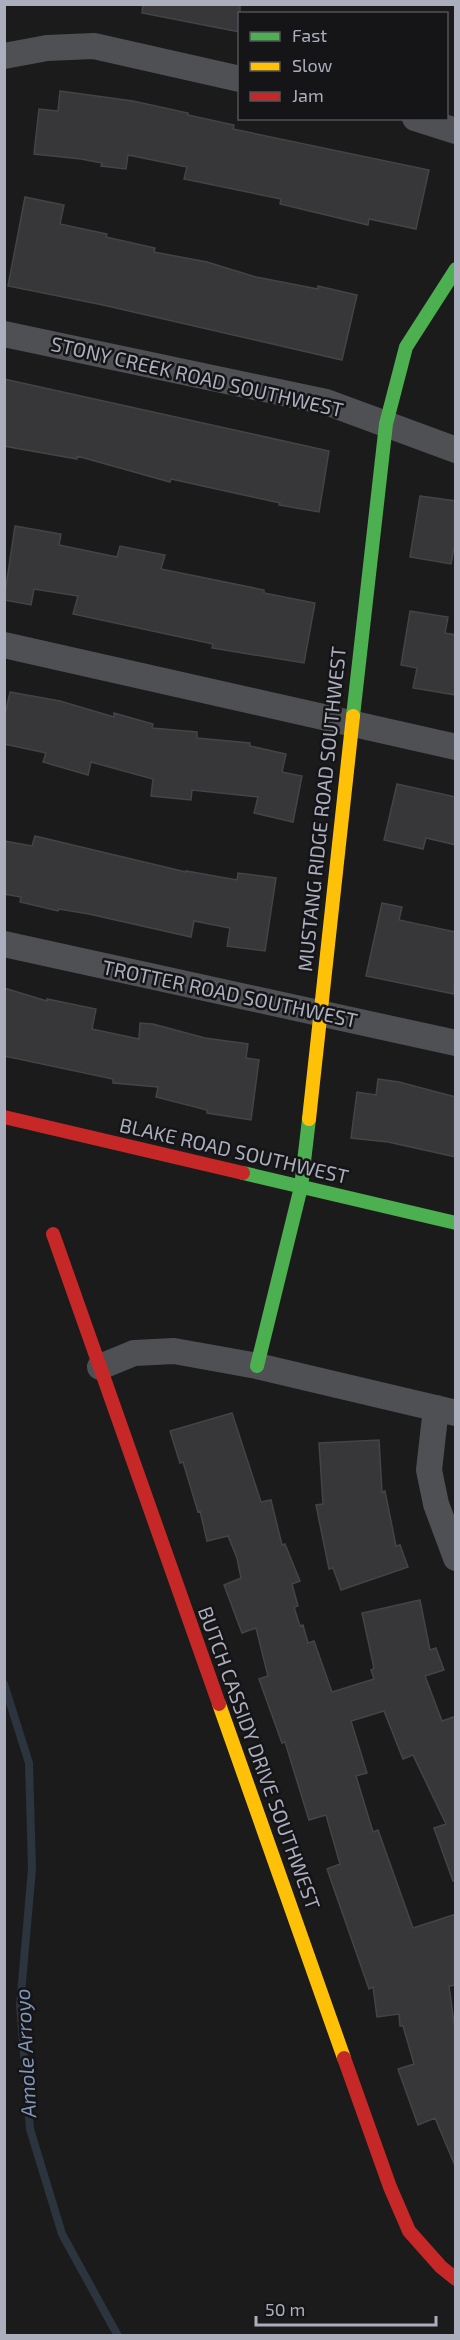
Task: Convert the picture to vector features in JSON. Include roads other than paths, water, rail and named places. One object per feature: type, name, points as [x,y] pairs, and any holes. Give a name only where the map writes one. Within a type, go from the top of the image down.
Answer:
[{"type":"street","points":[[4,56],[47,48],[94,46],[238,79]]},
{"type":"street","points":[[421,120],[456,131]]},
{"type":"street","name":"MUSTANG RIDGE ROAD SOUTHWEST","points":[[257,1366],[301,1186],[386,424],[406,347],[456,269]]},
{"type":"street","name":"STONY CREEK ROAD SOUTHWEST","points":[[4,334],[326,402],[456,450]]},
{"type":"street","points":[[4,645],[456,747]]},
{"type":"street","name":"TROTTER ROAD SOUTHWEST","points":[[4,944],[456,1043]]},
{"type":"street","name":"BLAKE ROAD SOUTHWEST","points":[[4,1117],[456,1223]]},
{"type":"street","name":"BUTCH CASSIDY DRIVE SOUTHWEST","points":[[53,1234],[390,2187],[409,2231],[456,2279]]},
{"type":"street","points":[[100,1367],[134,1353],[174,1351],[257,1366],[446,1411],[429,1470],[436,1504],[456,1558]]},
{"type":"waterway","name":"Amole Arroyo","points":[[4,1684],[29,1763],[32,1869],[20,2005],[30,2129],[62,2234],[118,2336]]}]
